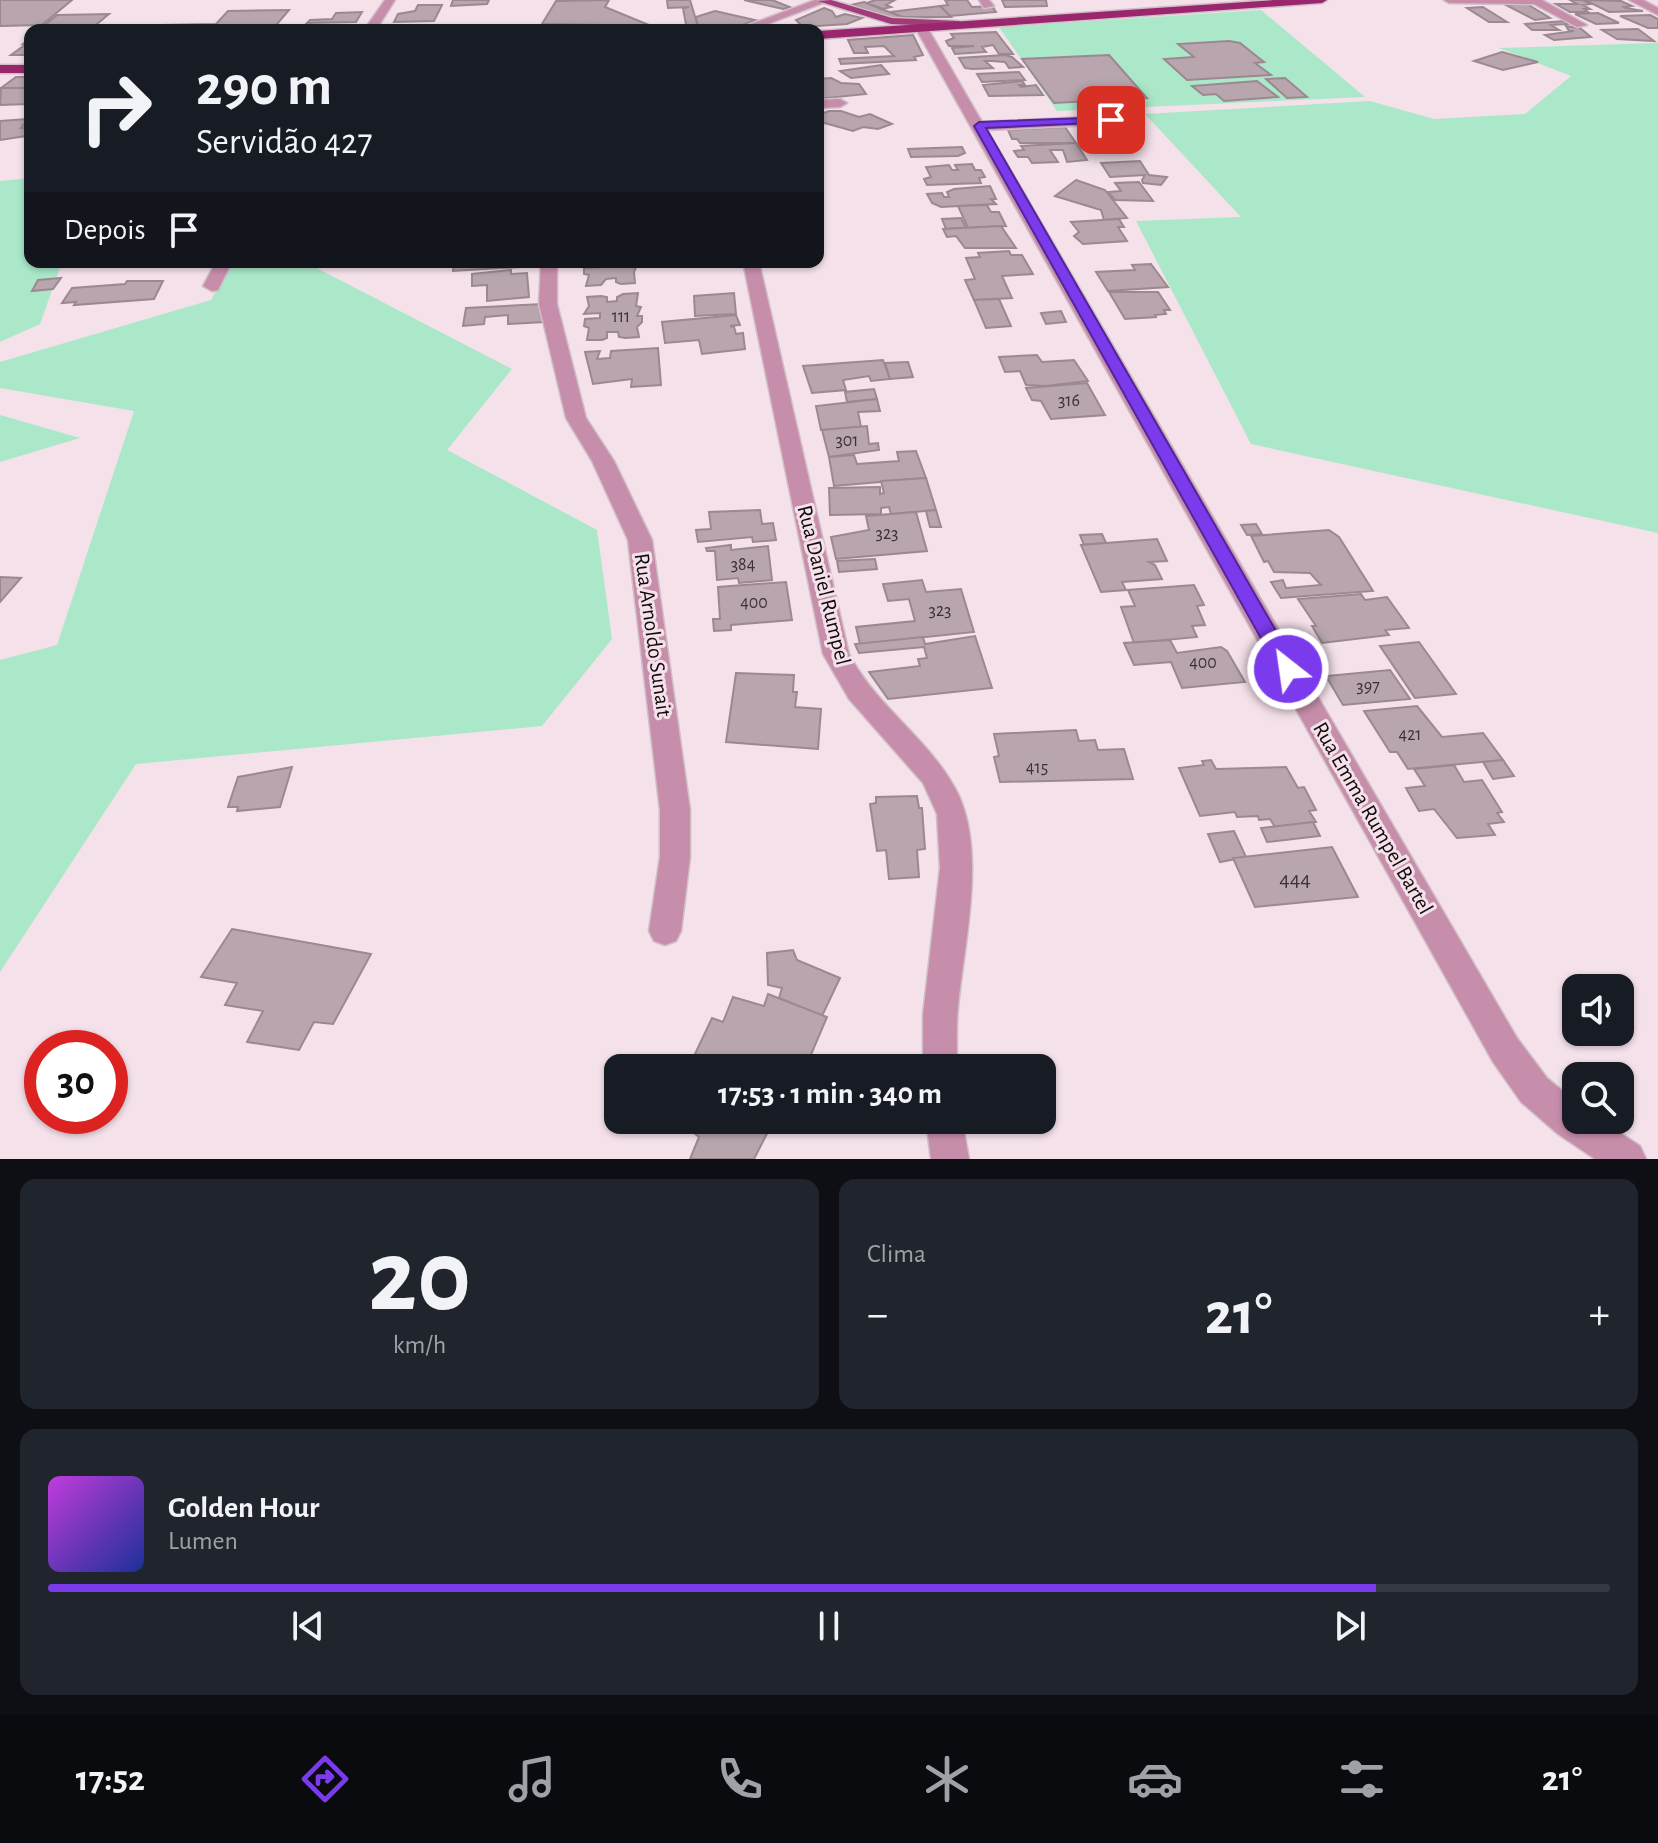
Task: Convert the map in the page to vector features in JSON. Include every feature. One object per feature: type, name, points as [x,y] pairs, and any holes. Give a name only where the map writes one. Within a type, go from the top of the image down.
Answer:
[{"type":"highway","points":[[824,35],[1322,0]]},
{"type":"highway","points":[[0,69],[24,69]]},
{"type":"main road","points":[[823,0],[891,21],[959,24]]},
{"type":"street","points":[[374,24],[390,0]]},
{"type":"street","points":[[757,24],[823,0]]},
{"type":"street","points":[[1449,0],[1536,1],[1581,25]]},
{"type":"street","points":[[1634,0],[1658,12]]},
{"type":"street","name":"Rua Emma Rumpel Bartel","points":[[921,27],[1505,1050],[1534,1090],[1571,1121],[1627,1159]]},
{"type":"street","points":[[824,104],[840,103]]},
{"type":"street","points":[[979,126],[1111,120]]},
{"type":"street","points":[[212,286],[221,268]]},
{"type":"street","name":"Rua Arnoldo Sunait","points":[[549,268],[548,304],[576,418],[603,461],[640,540],[675,810],[675,857],[665,931]]},
{"type":"street","name":"Rua Daniel Rumpel","points":[[752,268],[836,654],[857,691],[922,764],[945,795],[954,826],[952,906],[940,1012],[940,1054]]},
{"type":"street","points":[[946,1134],[950,1159]]},
{"type":"green space","points":[[1261,10],[1365,97],[1057,111],[999,27]]},
{"type":"green space","points":[[1658,43],[1658,533],[1251,444],[1136,221],[1241,217],[1145,114],[1370,101],[1434,119],[1525,114],[1571,76],[1499,48]]},
{"type":"green space","points":[[24,179],[24,268],[60,268],[40,324],[0,342],[0,181]]},
{"type":"green space","points":[[229,268],[317,268],[512,369],[447,450],[597,530],[612,639],[542,726],[136,764],[0,972],[0,660],[57,645],[134,411],[0,388],[0,362],[211,300]]},
{"type":"green space","points":[[0,415],[80,438],[0,462]]},
{"type":"building","points":[[0,0],[72,0],[43,24],[0,26]]},
{"type":"building","points":[[453,0],[489,0],[487,4],[451,6]]},
{"type":"building","points":[[609,0],[605,7],[646,24],[542,24],[556,1]]},
{"type":"building","points":[[667,0],[690,0],[697,24],[686,24],[683,8],[689,7],[668,8]]},
{"type":"building","points":[[744,0],[772,0],[790,7],[783,9]]},
{"type":"building","points":[[895,0],[886,5],[891,7],[883,9],[867,3]]},
{"type":"building","points":[[945,0],[967,0],[972,7],[992,6],[996,12],[950,16],[940,6],[948,5]]},
{"type":"building","points":[[1002,0],[1046,0],[1047,6],[1005,7]]},
{"type":"building","points":[[1570,0],[1583,0],[1591,4],[1583,5],[1590,9],[1584,9],[1588,12],[1570,12],[1556,4],[1577,4]]},
{"type":"building","points":[[1585,0],[1621,1],[1632,6],[1626,8],[1643,11],[1609,12]]},
{"type":"building","points":[[864,2],[903,17],[894,18],[851,5]]},
{"type":"building","points":[[1527,4],[1550,18],[1535,20],[1506,5]]},
{"type":"building","points":[[418,5],[442,5],[434,21],[394,22],[398,14],[415,11]]},
{"type":"building","points":[[940,6],[951,17],[903,17],[890,12]]},
{"type":"building","points":[[1483,7],[1507,22],[1489,22],[1467,8]]},
{"type":"building","points":[[824,8],[836,17],[845,14],[862,18],[847,24],[824,26],[800,24],[796,20]]},
{"type":"building","points":[[289,10],[277,24],[216,24],[228,11]]},
{"type":"building","points":[[715,11],[755,20],[746,24],[698,24],[696,17]]},
{"type":"building","points":[[362,12],[356,22],[307,23],[310,20],[332,19],[336,13]]},
{"type":"building","points":[[1598,13],[1619,23],[1596,24],[1575,14]]},
{"type":"building","points":[[109,14],[97,24],[46,24],[57,15]]},
{"type":"building","points":[[1650,15],[1658,19],[1658,28],[1648,28],[1620,16]]},
{"type":"building","points":[[1565,21],[1568,24],[1551,25],[1559,30],[1532,30],[1525,24]]},
{"type":"building","points":[[1566,26],[1580,28],[1591,37],[1554,40],[1545,35],[1574,31],[1569,31]]},
{"type":"building","points":[[1638,29],[1654,41],[1617,39],[1602,30]]},
{"type":"building","points":[[996,32],[1013,54],[999,54],[993,45],[982,47],[986,52],[955,54],[952,48],[974,46],[949,46],[946,41],[954,38],[951,34]]},
{"type":"building","points":[[913,35],[923,55],[914,57],[916,60],[841,64],[839,59],[894,56],[884,46],[865,47],[868,53],[854,53],[848,40]]},
{"type":"building","points":[[1240,43],[1264,62],[1255,63],[1271,75],[1187,80],[1164,59],[1194,57],[1178,44]]},
{"type":"building","points":[[24,45],[24,55],[11,55]]},
{"type":"building","points":[[1502,52],[1538,62],[1503,70],[1474,61]]},
{"type":"building","points":[[1005,55],[1023,67],[1009,68],[1005,62],[985,61],[993,68],[965,68],[959,58]]},
{"type":"building","points":[[1109,55],[1147,98],[1054,103],[1022,59]]},
{"type":"building","points":[[881,65],[889,74],[851,78],[840,71]]},
{"type":"building","points":[[1019,72],[1025,80],[982,82],[977,74]]},
{"type":"building","points":[[16,77],[24,77],[24,88],[1,88]]},
{"type":"building","points":[[1285,78],[1307,97],[1287,98],[1266,79]]},
{"type":"building","points":[[824,79],[859,84],[866,94],[824,98]]},
{"type":"building","points":[[1022,81],[1025,85],[1019,85],[1021,87],[1036,85],[1043,95],[989,96],[983,85]]},
{"type":"building","points":[[1257,81],[1278,97],[1224,101],[1216,94],[1203,95],[1192,86]]},
{"type":"building","points":[[1,88],[24,88],[24,104],[0,105]]},
{"type":"building","points":[[841,111],[859,117],[870,114],[892,124],[878,129],[863,127],[853,131],[824,123],[824,113]]},
{"type":"building","points":[[24,119],[21,128],[24,128],[24,136],[0,140],[0,121]]},
{"type":"building","points":[[1065,127],[1076,143],[1020,143],[1012,139],[1008,130]]},
{"type":"building","points":[[1076,143],[1087,160],[1067,162],[1063,150],[1050,150],[1058,162],[1032,163],[1028,157],[1018,157],[1014,151],[1024,150],[1021,146]]},
{"type":"building","points":[[962,147],[965,153],[958,156],[911,157],[908,149]]},
{"type":"building","points":[[1140,161],[1149,175],[1167,177],[1161,185],[1143,183],[1145,175],[1110,177],[1101,163]]},
{"type":"building","points":[[972,164],[985,177],[979,178],[981,183],[927,185],[924,179],[931,177],[926,167],[949,165],[952,170],[958,170],[955,165]]},
{"type":"building","points":[[1076,180],[1105,190],[1127,218],[1104,220],[1101,210],[1055,196]]},
{"type":"building","points":[[1139,182],[1153,201],[1115,200],[1108,192],[1121,191],[1115,183]]},
{"type":"building","points":[[990,186],[996,199],[991,199],[996,204],[941,207],[932,203],[927,194],[942,193],[944,197],[949,197],[947,192],[954,189]]},
{"type":"building","points":[[987,205],[991,212],[999,212],[1006,226],[968,228],[958,206]]},
{"type":"building","points":[[961,218],[966,228],[946,229],[942,219]]},
{"type":"building","points":[[1119,219],[1124,227],[1118,227],[1127,241],[1083,244],[1074,236],[1079,232],[1071,222]]},
{"type":"building","points":[[1001,226],[1016,248],[965,248],[956,236],[947,237],[943,229]]},
{"type":"building","points":[[1009,251],[1011,255],[1022,255],[1033,274],[1002,276],[1012,298],[974,300],[965,280],[975,279],[966,258],[980,257],[978,253]]},
{"type":"building","points":[[1151,264],[1168,287],[1108,291],[1096,272],[1135,270],[1132,265]]},
{"type":"building","points":[[453,268],[503,268],[453,271]]},
{"type":"building","points":[[584,268],[636,268],[635,283],[621,284],[616,282],[616,278],[606,279],[601,285],[586,286],[589,275],[584,274]]},
{"type":"building","points":[[511,270],[511,274],[527,273],[529,297],[487,301],[487,285],[472,286],[472,274]]},
{"type":"building","points":[[61,278],[53,289],[32,291],[38,280]]},
{"type":"building","points":[[127,281],[163,281],[154,299],[74,305],[76,302],[62,303],[72,288],[125,284]]},
{"type":"building","points":[[1109,292],[1158,292],[1170,310],[1164,310],[1166,314],[1156,317],[1125,319]]},
{"type":"building","points":[[638,293],[636,306],[641,307],[637,316],[642,316],[642,322],[637,327],[639,337],[625,338],[619,337],[618,332],[607,332],[607,338],[602,340],[587,340],[589,328],[584,326],[585,319],[600,318],[600,313],[584,314],[589,306],[587,297],[607,297],[607,302],[617,301],[617,297],[623,294]]},
{"type":"building","points":[[734,293],[736,314],[695,316],[694,296]]},
{"type":"building","points":[[999,299],[1011,326],[986,328],[974,300]]},
{"type":"building","points":[[542,304],[545,322],[508,324],[508,315],[485,317],[484,324],[463,326],[466,308]]},
{"type":"building","points":[[1061,311],[1066,322],[1046,324],[1041,313]]},
{"type":"building","points":[[736,315],[740,325],[730,326],[734,327],[736,334],[743,333],[745,349],[702,354],[699,340],[665,343],[662,322]]},
{"type":"building","points":[[658,348],[661,385],[631,387],[632,379],[593,384],[585,352],[600,351],[597,359],[610,358],[611,351]]},
{"type":"building","points":[[1037,355],[1042,362],[1074,360],[1088,381],[1026,385],[1020,371],[1005,372],[999,357]]},
{"type":"building","points":[[883,360],[890,379],[871,381],[869,376],[843,380],[846,390],[812,393],[803,366]]},
{"type":"building","points":[[908,362],[913,377],[890,379],[885,363]]},
{"type":"building","points":[[1087,383],[1105,415],[1051,419],[1041,401],[1032,400],[1026,388]]},
{"type":"building","points":[[874,389],[877,399],[847,402],[845,392]]},
{"type":"building","points":[[877,399],[880,411],[858,412],[861,427],[821,430],[816,406]]},
{"type":"building","points":[[867,426],[869,444],[878,443],[879,450],[829,457],[822,430]]},
{"type":"building","points":[[916,451],[926,478],[834,486],[829,457],[854,455],[857,464],[899,461],[897,452]]},
{"type":"building","points":[[926,478],[936,510],[891,514],[889,507],[881,508],[881,514],[830,515],[829,488],[880,487],[880,494],[884,493],[881,481]]},
{"type":"building","points":[[760,510],[762,524],[773,523],[776,540],[753,542],[752,537],[698,542],[696,530],[711,529],[709,512]]},
{"type":"building","points":[[936,510],[941,527],[930,527],[926,511]]},
{"type":"building","points":[[916,512],[927,551],[836,559],[831,537],[869,530],[866,516]]},
{"type":"building","points":[[1256,524],[1262,534],[1247,535],[1241,525]]},
{"type":"building","points":[[1329,530],[1339,537],[1373,591],[1281,598],[1271,582],[1283,580],[1286,588],[1321,585],[1310,573],[1274,572],[1268,561],[1264,562],[1251,536]]},
{"type":"building","points":[[1102,534],[1106,543],[1084,545],[1080,535]]},
{"type":"building","points":[[1157,539],[1167,561],[1149,562],[1155,565],[1162,579],[1122,582],[1126,590],[1101,592],[1081,545]]},
{"type":"building","points":[[731,545],[731,550],[768,546],[772,580],[739,583],[738,578],[717,580],[715,551],[707,551],[706,548]]},
{"type":"building","points":[[875,559],[877,569],[839,572],[837,561]]},
{"type":"building","points":[[0,577],[21,578],[0,602]]},
{"type":"building","points":[[922,580],[926,592],[961,589],[974,632],[860,644],[856,627],[915,621],[909,599],[888,601],[883,584]]},
{"type":"building","points":[[786,582],[792,620],[731,625],[731,630],[714,631],[713,619],[720,619],[718,587]]},
{"type":"building","points":[[1194,585],[1204,605],[1197,606],[1205,625],[1192,626],[1197,637],[1134,643],[1121,607],[1135,606],[1128,590]]},
{"type":"building","points":[[1361,594],[1365,600],[1387,597],[1409,628],[1385,630],[1389,635],[1322,643],[1312,626],[1316,626],[1298,599]]},
{"type":"building","points":[[975,636],[992,688],[888,699],[869,672],[920,666],[918,659],[927,658],[924,647],[859,653],[855,644],[923,637],[925,644]]},
{"type":"building","points":[[1170,640],[1177,653],[1221,647],[1227,651],[1245,682],[1182,688],[1171,662],[1134,665],[1124,643]]},
{"type":"building","points":[[1419,642],[1456,694],[1415,698],[1380,646]]},
{"type":"building","points":[[1390,670],[1410,699],[1343,705],[1326,676]]},
{"type":"building","points":[[736,673],[794,675],[793,692],[797,692],[795,707],[821,709],[818,749],[726,742]]},
{"type":"building","points":[[1417,706],[1442,737],[1483,733],[1503,760],[1408,769],[1397,752],[1390,752],[1364,711]]},
{"type":"building","points":[[1076,730],[1079,741],[1095,740],[1098,750],[1124,749],[1133,779],[1000,782],[994,757],[999,756],[994,734]]},
{"type":"building","points":[[1211,760],[1216,769],[1286,767],[1298,788],[1304,787],[1316,810],[1309,811],[1316,822],[1275,827],[1270,819],[1237,817],[1235,812],[1200,816],[1179,768],[1204,765],[1202,761]]},
{"type":"building","points":[[1503,760],[1514,776],[1493,779],[1483,762]]},
{"type":"building","points":[[1454,765],[1464,782],[1482,780],[1502,812],[1497,813],[1504,822],[1488,824],[1495,835],[1457,838],[1434,809],[1419,811],[1406,788],[1425,786],[1414,769]]},
{"type":"building","points":[[292,767],[280,807],[237,811],[238,807],[228,807],[238,777]]},
{"type":"building","points":[[917,796],[919,808],[922,808],[925,849],[917,850],[919,877],[889,879],[886,850],[877,851],[870,804],[876,803],[876,797]]},
{"type":"building","points":[[1313,822],[1320,836],[1267,842],[1261,828]]},
{"type":"building","points":[[1234,831],[1246,857],[1220,862],[1208,834]]},
{"type":"building","points":[[1332,847],[1358,897],[1255,907],[1233,858]]},
{"type":"building","points":[[232,929],[371,954],[333,1024],[314,1022],[299,1050],[247,1042],[263,1011],[225,1005],[237,983],[201,977]]},
{"type":"building","points":[[793,950],[797,960],[840,978],[822,1016],[779,998],[782,988],[768,985],[767,953]]},
{"type":"building","points":[[768,994],[827,1017],[811,1054],[695,1054],[712,1018],[723,1022],[733,997],[764,1006]]},
{"type":"building","points":[[695,1134],[767,1134],[754,1159],[690,1159],[699,1137]]},
{"type":"route","points":[[1111,120],[979,126],[1288,669]]}]
